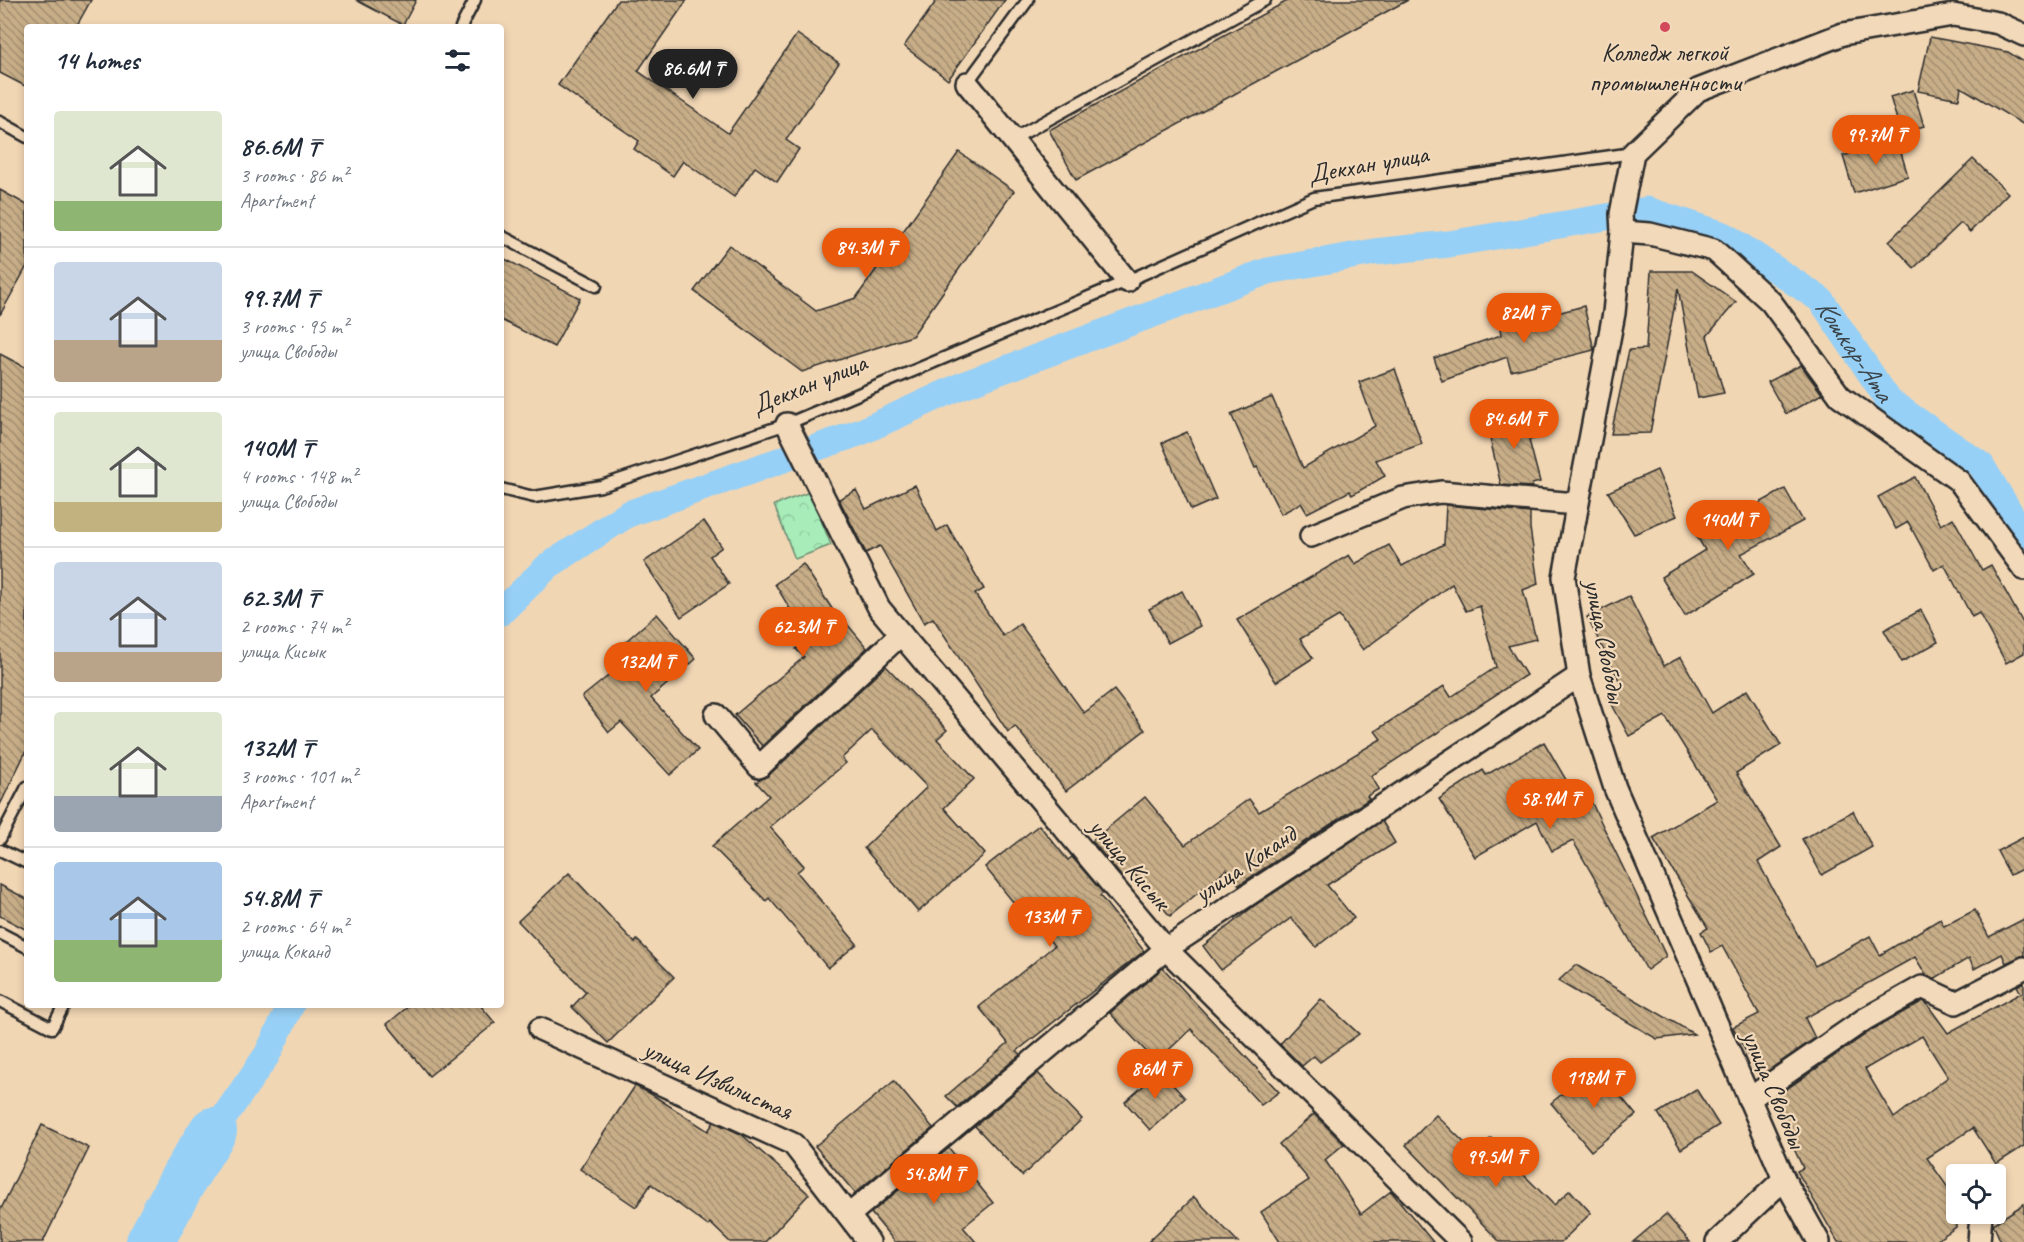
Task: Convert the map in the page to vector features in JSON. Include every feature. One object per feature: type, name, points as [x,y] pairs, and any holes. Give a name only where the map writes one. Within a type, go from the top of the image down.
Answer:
[{"type":"street","points":[[1633,153],[1698,90],[1843,34],[1953,15],[1998,23],[2024,35]]},
{"type":"street","points":[[967,83],[1127,281]]},
{"type":"street","name":"улица Свободы","points":[[1633,153],[1621,214],[1622,232],[1614,313],[1564,577],[1579,676],[1615,788],[1784,1179],[1819,1242]]},
{"type":"street","points":[[1622,232],[1650,234],[1713,250],[1771,302],[1840,396],[1959,481],[2024,569]]},
{"type":"street","name":"улица Кисык","points":[[787,425],[879,608],[1166,949],[1461,1242]]},
{"type":"street","points":[[1311,536],[1403,498],[1441,492],[1576,504],[1575,518]]},
{"type":"street","points":[[716,715],[759,767],[901,634]]},
{"type":"street","name":"улица Коканд","points":[[849,1215],[1166,949],[1579,676]]},
{"type":"street","points":[[1749,1099],[1865,1019],[1922,987],[1956,1003],[2024,968]]},
{"type":"street","name":"улица Извилистая","points":[[540,1029],[794,1144],[869,1242]]},
{"type":"street","points":[[1717,1242],[1784,1179]]},
{"type":"street","points":[[1979,1242],[1980,1224]]},
{"type":"lane","points":[[463,24],[475,0]]},
{"type":"lane","points":[[967,83],[1028,0]]},
{"type":"lane","points":[[1012,139],[1265,0]]},
{"type":"lane","points":[[0,122],[24,135]]},
{"type":"lane","name":"Декхан улица","points":[[504,490],[534,496],[601,486],[787,425],[1127,281],[1314,198],[1633,153]]},
{"type":"lane","points":[[504,238],[596,286]]},
{"type":"lane","points":[[0,839],[24,793]]},
{"type":"lane","points":[[0,850],[24,862]]},
{"type":"lane","points":[[0,933],[24,945]]},
{"type":"lane","points":[[0,1002],[52,1028],[62,1008]]},
{"type":"green space","points":[[810,492],[831,545],[795,559],[774,505]]},
{"type":"building","points":[[0,0],[91,0],[78,24],[24,24],[24,85],[0,73]]},
{"type":"building","points":[[356,0],[416,0],[404,24]]},
{"type":"building","points":[[618,0],[687,0],[638,71],[728,133],[797,34],[839,63],[786,140],[799,149],[777,182],[755,167],[734,197],[683,161],[673,176],[634,149],[639,141],[558,85]]},
{"type":"building","points":[[937,0],[1005,0],[948,80],[904,46]]},
{"type":"building","points":[[1289,0],[1408,0],[1076,180],[1049,130]]},
{"type":"building","points":[[1930,37],[2008,52],[2024,62],[2024,125],[1961,87],[1959,99],[1918,91]]},
{"type":"building","points":[[1913,90],[1924,126],[1901,133],[1890,97]]},
{"type":"building","points":[[1897,139],[1908,176],[1854,193],[1843,156]]},
{"type":"building","points":[[959,152],[1014,191],[912,336],[802,372],[694,291],[729,245],[816,311],[856,298]]},
{"type":"building","points":[[1973,159],[2008,193],[1970,232],[1961,223],[1914,268],[1889,241]]},
{"type":"building","points":[[0,190],[24,203],[24,271],[0,315]]},
{"type":"building","points":[[504,259],[580,298],[554,347],[504,322]]},
{"type":"building","points":[[1651,271],[1692,271],[1736,302],[1707,336],[1724,393],[1698,398],[1678,288],[1650,433],[1611,434],[1629,350],[1646,349]]},
{"type":"building","points":[[1584,306],[1594,350],[1511,371],[1507,357],[1442,381],[1434,358],[1501,335],[1500,328]]},
{"type":"building","points":[[0,354],[24,366],[24,755],[0,805]]},
{"type":"building","points":[[1801,365],[1822,394],[1786,414],[1768,382]]},
{"type":"building","points":[[1395,369],[1422,444],[1376,460],[1385,476],[1352,495],[1350,491],[1307,513],[1301,503],[1281,514],[1257,467],[1255,468],[1231,414],[1272,397],[1303,468],[1375,426],[1359,382]]},
{"type":"building","points":[[1529,412],[1535,439],[1529,440],[1540,482],[1532,484],[1532,487],[1501,485],[1486,422]]},
{"type":"building","points":[[1187,432],[1216,499],[1191,510],[1162,443]]},
{"type":"building","points":[[1657,470],[1677,516],[1634,534],[1608,492]]},
{"type":"building","points":[[1915,477],[1941,525],[1953,518],[1982,570],[1991,565],[2024,625],[2024,653],[2006,663],[1979,613],[1972,617],[1944,564],[1934,570],[1908,522],[1896,529],[1878,497]]},
{"type":"building","points":[[915,485],[937,531],[947,525],[984,589],[975,594],[1003,636],[1020,624],[1084,713],[1114,690],[1145,730],[1066,791],[1015,726],[1008,732],[933,618],[924,623],[880,546],[866,553],[839,499],[856,490],[866,509]]},
{"type":"building","points":[[1785,489],[1803,521],[1741,554],[1754,574],[1685,616],[1661,577],[1705,550],[1692,528],[1716,513],[1723,523]]},
{"type":"building","points":[[1446,505],[1530,513],[1538,584],[1523,590],[1536,639],[1508,646],[1526,675],[1371,776],[1379,789],[1367,796],[1369,799],[1239,885],[1227,869],[1170,916],[1131,870],[1122,877],[1092,841],[1145,797],[1185,845],[1249,799],[1259,812],[1381,739],[1375,731],[1444,686],[1451,697],[1496,667],[1480,606],[1466,611],[1452,584],[1363,650],[1339,616],[1300,639],[1313,658],[1276,682],[1237,620],[1349,555],[1355,564],[1389,545],[1402,566],[1444,544]]},
{"type":"building","points":[[704,521],[722,547],[710,556],[729,584],[681,617],[644,562]]},
{"type":"building","points":[[803,564],[836,615],[838,613],[867,648],[762,746],[735,715],[804,657],[796,649],[808,639],[775,584]]},
{"type":"building","points":[[1182,591],[1200,626],[1168,643],[1149,609]]},
{"type":"building","points":[[1629,596],[1664,666],[1681,657],[1712,713],[1747,690],[1781,745],[1736,773],[1781,847],[1758,862],[1815,966],[1870,936],[1880,955],[1940,919],[1944,926],[1975,910],[1989,937],[2024,919],[2024,955],[2006,963],[2002,954],[1974,969],[1969,958],[1934,979],[1926,975],[1915,957],[1805,1018],[1815,1038],[1759,1077],[1733,1027],[1759,1014],[1722,946],[1711,952],[1701,932],[1708,928],[1653,838],[1717,800],[1665,716],[1629,736],[1608,697],[1623,688],[1587,617]]},
{"type":"building","points":[[1921,610],[1938,642],[1902,662],[1884,630]]},
{"type":"building","points":[[657,614],[696,659],[651,698],[698,750],[670,775],[621,722],[609,732],[582,697],[628,660],[618,648]]},
{"type":"building","points":[[886,666],[947,730],[937,739],[974,779],[944,808],[985,854],[918,912],[864,848],[927,787],[872,730],[842,758],[846,763],[770,827],[804,866],[797,872],[857,944],[828,968],[769,898],[766,901],[712,846],[769,796],[756,782],[768,776]]},
{"type":"building","points":[[1544,742],[1573,792],[1584,787],[1666,956],[1647,970],[1573,841],[1552,851],[1537,821],[1475,857],[1439,799],[1483,770],[1486,775]]},
{"type":"building","points":[[1853,811],[1872,847],[1822,875],[1802,839]]},
{"type":"building","points":[[1382,821],[1395,843],[1327,885],[1354,918],[1316,947],[1291,918],[1221,970],[1203,946],[1254,906]]},
{"type":"building","points":[[1039,825],[1068,860],[1072,857],[1103,893],[1100,896],[1144,951],[1017,1051],[1021,1054],[957,1107],[946,1096],[1008,1043],[979,1007],[1054,946],[1029,914],[1025,917],[985,867]]},
{"type":"building","points":[[2024,837],[2024,868],[2010,875],[1997,851]]},
{"type":"building","points":[[569,873],[635,943],[637,940],[674,977],[608,1043],[572,1007],[586,992],[518,921]]},
{"type":"building","points":[[0,885],[24,897],[24,928],[0,916]]},
{"type":"building","points":[[1576,965],[1694,1034],[1657,1039],[1558,981]]},
{"type":"building","points":[[1163,968],[1279,1092],[1261,1105],[1191,1029],[1156,1062],[1110,1013]]},
{"type":"building","points":[[2024,982],[2024,1146],[1996,1164],[1973,1128],[1927,1158],[1946,1185],[1946,1224],[1956,1224],[1956,1227],[1934,1242],[1838,1242],[1797,1171],[1803,1168],[1771,1100],[1872,1030],[1923,1001],[1948,1033],[2021,993],[2017,986]],"holes":[[[1922,1036],[1948,1077],[1894,1118],[1865,1069]]]},
{"type":"building","points":[[1321,999],[1359,1034],[1320,1062],[1314,1056],[1302,1066],[1280,1044]]},
{"type":"building","points":[[406,1008],[482,1008],[495,1023],[429,1076],[387,1024]]},
{"type":"building","points":[[1596,1066],[1636,1115],[1591,1151],[1551,1103]]},
{"type":"building","points":[[1160,1071],[1185,1098],[1150,1130],[1125,1102]]},
{"type":"building","points":[[1038,1073],[1082,1119],[1022,1176],[975,1126]]},
{"type":"building","points":[[894,1081],[933,1128],[855,1193],[815,1146]]},
{"type":"building","points":[[635,1086],[708,1131],[714,1122],[741,1134],[809,1194],[765,1242],[730,1242],[710,1223],[708,1226],[651,1184],[636,1207],[580,1169]]},
{"type":"building","points":[[1696,1089],[1719,1125],[1681,1149],[1658,1113]]},
{"type":"building","points":[[1314,1114],[1344,1144],[1325,1160],[1361,1214],[1391,1191],[1433,1242],[1280,1242],[1261,1212],[1309,1180],[1279,1144]]},
{"type":"building","points":[[1436,1115],[1476,1154],[1491,1138],[1513,1160],[1511,1162],[1554,1205],[1570,1190],[1591,1213],[1561,1242],[1500,1242],[1406,1145]]},
{"type":"building","points":[[42,1125],[89,1148],[43,1242],[0,1242],[0,1211]]},
{"type":"building","points":[[949,1148],[993,1203],[963,1227],[976,1242],[895,1242],[871,1213]]},
{"type":"building","points":[[1194,1197],[1238,1242],[1148,1242]]},
{"type":"building","points":[[2024,1204],[2024,1242],[2001,1242],[1993,1224],[2006,1224],[2006,1216]]},
{"type":"building","points":[[1666,1214],[1690,1242],[1633,1242]]},
{"type":"waterway","name":"Кошкар-Ата","points":[[504,609],[548,566],[628,514],[861,432],[963,385],[1268,271],[1374,252],[1449,244],[1647,210],[1724,235],[1821,300],[1889,401],[1981,465],[2024,536]]},
{"type":"waterway","points":[[213,1133],[267,1055],[290,1008]]},
{"type":"waterway","points":[[150,1242],[185,1176],[213,1131]]},
{"type":"place","name":"Колледж легкой промышленности","points":[[1665,27]]}]
